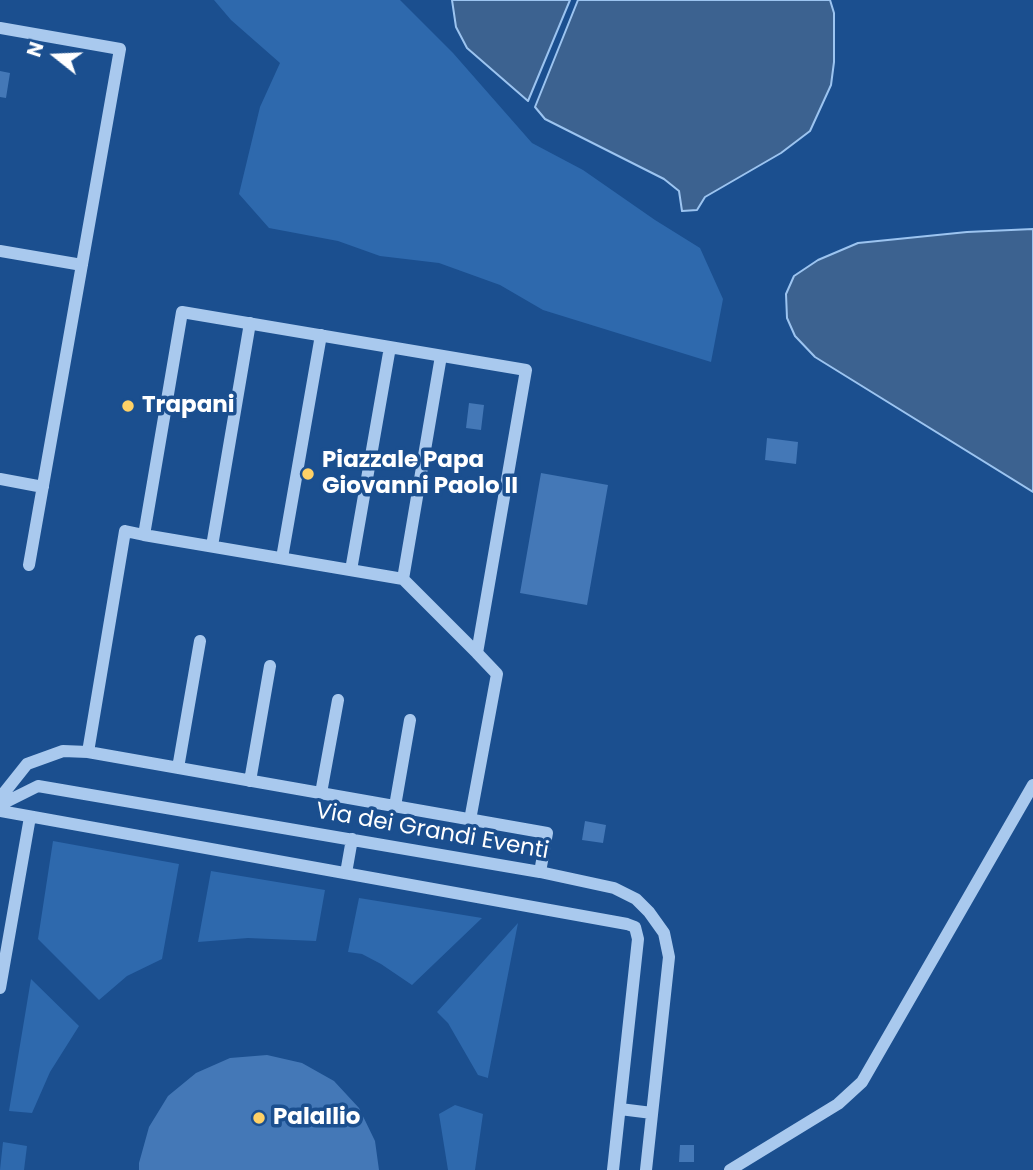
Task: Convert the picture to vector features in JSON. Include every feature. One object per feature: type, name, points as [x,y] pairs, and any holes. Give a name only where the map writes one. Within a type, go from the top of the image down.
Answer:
[{"type":"street","points":[[0,28],[120,49],[29,565]]},
{"type":"street","points":[[0,251],[82,265]]},
{"type":"street","points":[[144,535],[182,312],[526,370],[477,653]]},
{"type":"street","points":[[212,546],[250,323]]},
{"type":"street","points":[[282,558],[321,335]]},
{"type":"street","points":[[351,570],[390,347]]},
{"type":"street","points":[[402,579],[441,356]]},
{"type":"street","points":[[0,479],[43,487]]},
{"type":"street","points":[[88,752],[125,531],[402,579],[497,674],[470,820]]},
{"type":"street","points":[[178,768],[200,641]]},
{"type":"street","points":[[250,781],[270,666]]},
{"type":"street","points":[[321,793],[338,699]]},
{"type":"street","points":[[395,806],[410,720]]},
{"type":"street","points":[[0,798],[27,764],[62,751],[88,752],[547,833],[540,872]]},
{"type":"street","points":[[730,1170],[838,1104],[862,1082],[1033,785]]},
{"type":"street","name":"Via dei Grandi Eventi","points":[[0,805],[38,786],[540,872],[614,888],[636,899],[664,933],[669,957],[646,1170]]},
{"type":"street","points":[[0,811],[627,923],[635,927],[638,939],[613,1170]]},
{"type":"street","points":[[0,988],[30,817]]},
{"type":"street","points":[[346,873],[352,839]]},
{"type":"street","points":[[620,1109],[652,1113]]},
{"type":"shaded area","points":[[214,0],[400,0],[453,53],[532,143],[583,170],[700,248],[723,299],[711,362],[543,310],[500,285],[439,263],[380,256],[338,241],[269,228],[239,194],[260,107],[280,63],[231,20]]},
{"type":"shaded area","points":[[452,0],[570,0],[528,101],[467,48],[456,27]]},
{"type":"shaded area","points":[[578,0],[830,0],[834,13],[831,85],[810,131],[781,153],[705,197],[697,210],[682,211],[679,191],[664,179],[545,119],[535,107]]},
{"type":"shaded area","points":[[1033,229],[1033,492],[815,357],[795,336],[787,318],[786,294],[794,276],[818,260],[858,243],[967,232]]},
{"type":"shaded area","points":[[53,841],[179,864],[162,959],[127,976],[99,1000],[38,939]]},
{"type":"shaded area","points":[[211,871],[325,890],[316,941],[248,938],[198,942]]},
{"type":"shaded area","points":[[359,898],[482,918],[412,985],[362,954],[348,952]]},
{"type":"shaded area","points":[[518,923],[488,1078],[478,1075],[448,1023],[437,1012]]},
{"type":"shaded area","points":[[31,979],[79,1026],[50,1072],[32,1113],[9,1111]]},
{"type":"shaded area","points":[[455,1105],[483,1114],[475,1170],[448,1170],[439,1114]]},
{"type":"shaded area","points":[[3,1142],[27,1146],[24,1170],[0,1170]]},
{"type":"building","points":[[0,71],[10,73],[6,98],[0,97]]},
{"type":"building","points":[[469,403],[484,405],[481,430],[466,428]]},
{"type":"building","points":[[767,438],[798,442],[796,464],[765,460]]},
{"type":"building","points":[[541,473],[608,485],[587,605],[520,593]]},
{"type":"building","points":[[585,821],[606,825],[603,843],[582,840]]},
{"type":"building","name":"PalaIlio","points":[[267,1055],[302,1063],[334,1081],[359,1108],[375,1141],[379,1170],[139,1170],[149,1127],[168,1096],[196,1073],[230,1058]]},
{"type":"building","points":[[680,1145],[694,1145],[694,1162],[679,1162]]},
{"type":"place","name":"Trapani","points":[[128,406]]},
{"type":"place","name":"Piazzale Papa Giovanni Paolo II","points":[[308,474]]},
{"type":"place","name":"PalaIlio","points":[[259,1118]]}]
